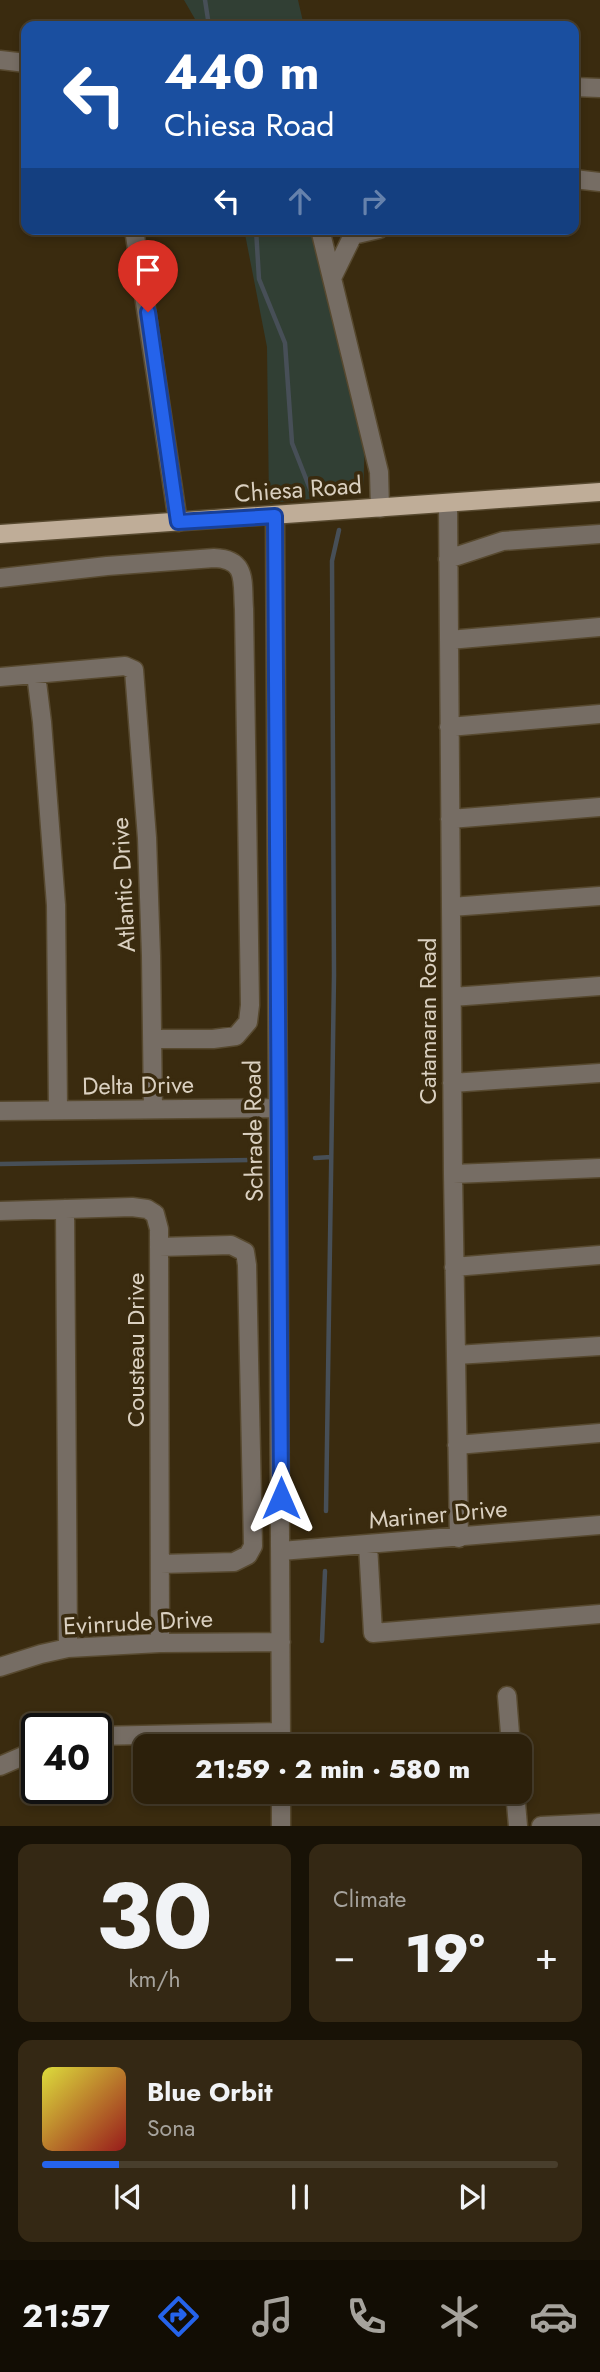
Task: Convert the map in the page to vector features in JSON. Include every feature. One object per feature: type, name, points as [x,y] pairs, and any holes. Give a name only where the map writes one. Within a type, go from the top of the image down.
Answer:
[{"type":"main road","name":"Chiesa Road","points":[[0,534],[600,492]]},
{"type":"street","points":[[0,60],[21,62]]},
{"type":"street","points":[[579,87],[600,88]]},
{"type":"street","points":[[579,180],[600,182]]},
{"type":"street","points":[[135,235],[178,522]]},
{"type":"street","points":[[321,235],[379,472],[380,508]]},
{"type":"street","points":[[332,278],[354,235]]},
{"type":"street","name":"Catamaran Road","points":[[448,504],[458,1538]]},
{"type":"street","name":"Schrade Road","points":[[275,516],[281,1734]]},
{"type":"street","points":[[448,559],[503,541],[600,534]]},
{"type":"street","points":[[0,578],[214,558],[228,559],[236,564],[241,573],[244,609],[250,1005],[248,1022],[236,1036],[152,1040]]},
{"type":"street","points":[[449,640],[600,627]]},
{"type":"street","name":"Atlantic Drive","points":[[36,674],[125,666],[134,670],[147,838],[153,1109]]},
{"type":"street","points":[[0,677],[36,674],[56,905],[58,1110]]},
{"type":"street","points":[[449,727],[600,714]]},
{"type":"street","points":[[450,819],[600,807]]},
{"type":"street","points":[[451,907],[600,895]]},
{"type":"street","points":[[452,997],[600,986]]},
{"type":"street","points":[[452,1083],[600,1073]]},
{"type":"street","name":"Delta Drive","points":[[0,1111],[277,1108]]},
{"type":"street","points":[[453,1174],[600,1168]]},
{"type":"street","name":"Cousteau Drive","points":[[0,1211],[132,1207],[147,1209],[155,1214],[159,1247],[160,1643]]},
{"type":"street","points":[[65,1209],[68,1648]]},
{"type":"street","points":[[159,1247],[231,1245],[245,1252],[253,1546],[248,1555],[234,1562],[160,1564]]},
{"type":"street","points":[[454,1267],[600,1255]]},
{"type":"street","points":[[456,1355],[600,1346]]},
{"type":"street","points":[[457,1445],[600,1433]]},
{"type":"street","name":"Mariner Drive","points":[[281,1551],[600,1525]]},
{"type":"street","points":[[368,1545],[373,1633],[600,1615]]},
{"type":"street","name":"Evinrude Drive","points":[[0,1667],[68,1648],[160,1643],[281,1642]]},
{"type":"street","points":[[507,1696],[510,1734]]},
{"type":"street","points":[[112,1736],[133,1737]]},
{"type":"street","points":[[0,1766],[21,1757]]},
{"type":"street","points":[[281,1804],[281,1826]]},
{"type":"street","points":[[516,1804],[518,1826]]},
{"type":"street","points":[[541,1826],[600,1823]]},
{"type":"green space","points":[[184,0],[298,0],[303,21],[196,21]]},
{"type":"green space","points":[[245,235],[315,235],[365,441],[363,494],[269,503],[267,347]]},
{"type":"waterway","points":[[205,0],[208,21]]},
{"type":"waterway","points":[[256,235],[259,279],[285,343],[292,443],[312,494]]},
{"type":"waterway","points":[[326,1511],[334,975],[332,561],[339,530]]},
{"type":"waterway","points":[[315,1158],[331,1157]]},
{"type":"waterway","points":[[0,1164],[251,1160]]},
{"type":"waterway","points":[[322,1641],[325,1571]]},
{"type":"route","points":[[148,312],[178,522],[275,516],[281,1498]]}]
